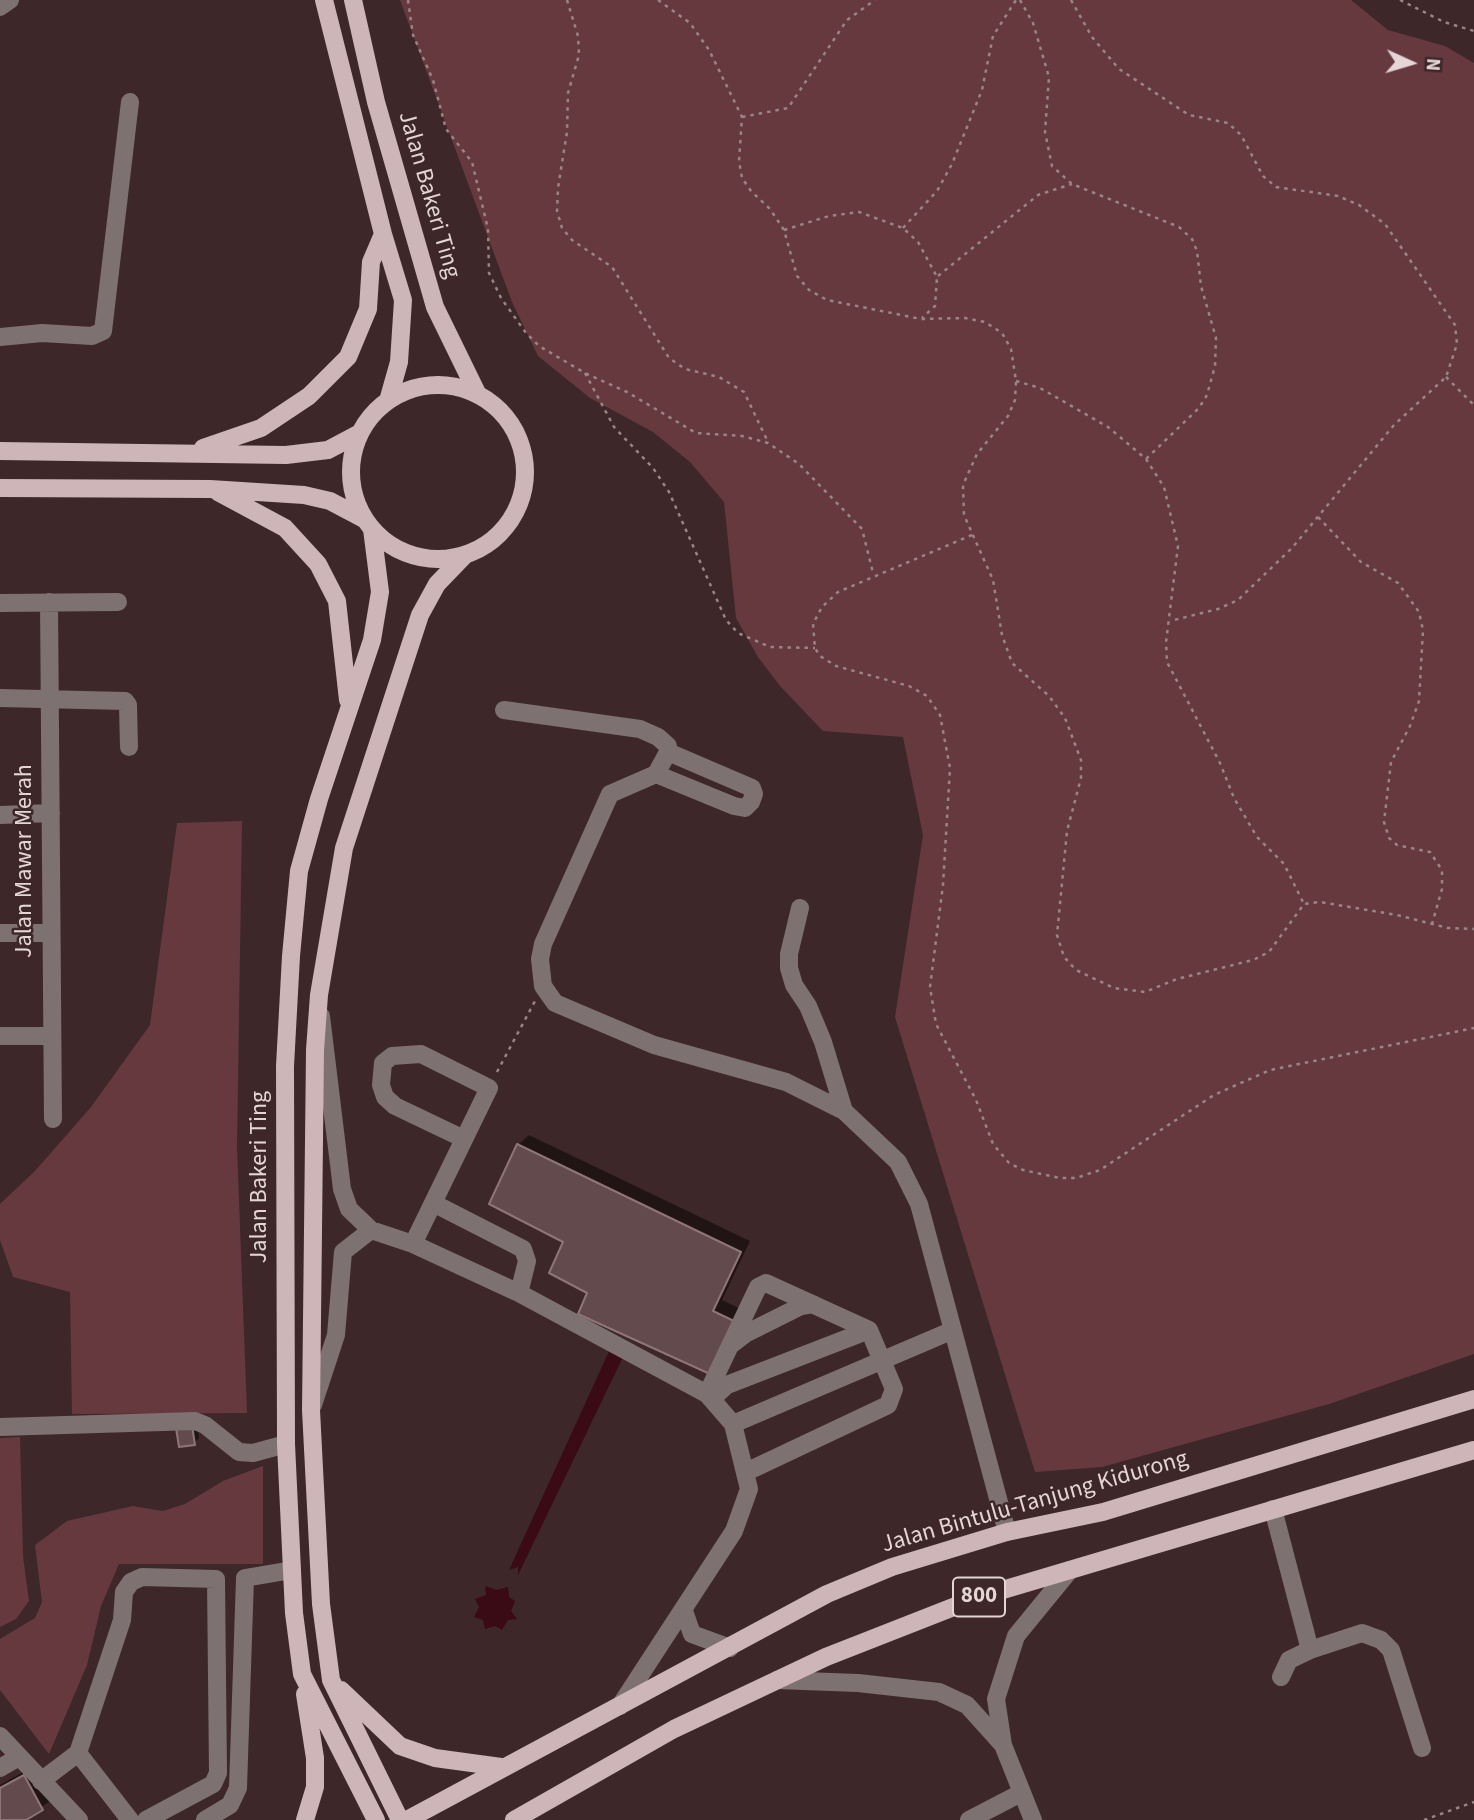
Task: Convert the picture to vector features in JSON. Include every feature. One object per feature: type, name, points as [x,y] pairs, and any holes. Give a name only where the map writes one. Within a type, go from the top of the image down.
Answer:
[{"type":"main road","points":[[324,0],[383,234],[403,300],[404,324],[399,362],[388,401]]},
{"type":"main road","name":"Jalan Bakeri Ting","points":[[354,0],[376,102],[435,307],[478,395]]},
{"type":"main road","points":[[193,452],[261,428],[309,396],[348,357],[368,309],[371,262],[383,234]]},
{"type":"main road","points":[[0,488],[210,489],[304,495],[330,501],[368,524],[391,546],[414,556],[440,560],[465,555],[491,541],[510,520],[522,494],[524,465],[517,436],[501,412],[478,395],[456,387],[432,385],[409,390],[388,401],[372,415],[360,433],[353,454],[351,477],[355,499],[368,524]]},
{"type":"main road","points":[[0,451],[307,452],[328,450],[360,433]]},
{"type":"main road","points":[[210,489],[285,528],[318,564],[337,601],[348,710]]},
{"type":"main road","name":"Jalan Bakeri Ting","points":[[368,524],[380,592],[372,640],[299,871],[291,956],[285,1066],[286,1444],[292,1570],[302,1674],[376,1820]]},
{"type":"main road","name":"Jalan Bakeri Ting","points":[[400,1820],[331,1680],[321,1604],[311,1410],[315,1051],[319,995],[344,848],[372,753],[420,615],[437,584],[465,555]]},
{"type":"main road","name":"Jalan Bintulu-Tanjung Kidurong","points":[[407,1820],[501,1767],[730,1648],[827,1594],[892,1567],[1007,1532],[1103,1512],[1474,1399]]},
{"type":"main road","name":"800","points":[[514,1820],[674,1729],[826,1657],[979,1597],[1474,1450]]},
{"type":"main road","points":[[302,1674],[315,1768],[315,1787],[305,1820]]},
{"type":"main road","points":[[331,1680],[400,1746],[435,1758],[501,1767]]},
{"type":"street","points":[[0,7],[10,0]]},
{"type":"street","points":[[0,337],[42,332],[92,336],[103,331],[130,102]]},
{"type":"street","points":[[0,603],[118,602]]},
{"type":"street","name":"Jalan Mawar Merah","points":[[49,603],[53,1119]]},
{"type":"street","points":[[0,698],[125,701],[128,705],[129,747]]},
{"type":"street","points":[[504,710],[640,729],[658,737],[668,746],[668,752],[656,774],[610,794],[543,944],[540,959],[543,985],[555,1003],[654,1045],[786,1082],[844,1111],[898,1162],[919,1204],[1007,1532]]},
{"type":"street","points":[[656,774],[734,806],[745,808],[751,802],[754,794],[752,788],[668,752]]},
{"type":"street","points":[[0,814],[51,813]]},
{"type":"street","points":[[800,908],[789,954],[789,968],[793,985],[807,1006],[822,1042],[844,1111]]},
{"type":"street","points":[[0,933],[51,933]]},
{"type":"street","points":[[319,995],[342,1189],[349,1209],[371,1230],[412,1244],[519,1293],[710,1397],[733,1424],[749,1489],[734,1531],[620,1706]]},
{"type":"street","points":[[0,1036],[52,1036]]},
{"type":"street","points":[[412,1244],[489,1088],[421,1054],[392,1056],[383,1063],[381,1085],[385,1097],[395,1106],[463,1138]]},
{"type":"street","points":[[433,1203],[523,1249],[527,1261],[519,1293]]},
{"type":"street","points":[[311,1410],[335,1335],[343,1252],[371,1230]]},
{"type":"street","points":[[710,1397],[758,1287],[766,1283],[775,1284],[869,1330],[894,1390],[888,1405],[746,1472]]},
{"type":"street","points":[[730,1346],[745,1334],[801,1306],[813,1304]]},
{"type":"street","points":[[710,1397],[727,1384],[869,1330]]},
{"type":"street","points":[[733,1424],[951,1331]]},
{"type":"street","points":[[0,1427],[195,1421],[205,1425],[239,1452],[253,1452],[286,1444]]},
{"type":"street","points":[[1273,1510],[1310,1650]]},
{"type":"street","points":[[205,1820],[230,1805],[239,1788],[245,1578],[292,1570]]},
{"type":"street","points":[[1032,1820],[1003,1745],[996,1699],[1016,1636],[1070,1570]]},
{"type":"street","points":[[41,1781],[81,1757],[122,1620],[124,1592],[131,1582],[142,1577],[213,1577],[218,1581],[218,1773],[213,1784],[146,1820]]},
{"type":"street","points":[[684,1611],[692,1634],[730,1648]]},
{"type":"street","points":[[1281,1677],[1289,1660],[1310,1650],[1362,1633],[1381,1640],[1391,1650],[1422,1748]]},
{"type":"street","points":[[777,1680],[858,1683],[939,1692],[967,1705],[1003,1745]]},
{"type":"street","points":[[0,1736],[72,1818]]},
{"type":"street","points":[[0,1768],[19,1757]]},
{"type":"street","points":[[81,1757],[130,1820]]},
{"type":"street","points":[[969,1820],[1021,1793]]},
{"type":"path","points":[[408,0],[413,35],[433,80],[446,129],[472,162],[488,229],[489,273],[501,298],[539,346],[584,373],[627,392],[696,433],[742,436],[768,443],[799,464],[862,529],[873,575]]},
{"type":"path","points":[[567,0],[578,36],[579,55],[568,93],[567,132],[558,188],[557,211],[562,228],[572,240],[612,267],[670,358],[685,369],[719,377],[744,392],[768,443]]},
{"type":"path","points":[[658,0],[690,23],[709,50],[742,117],[739,161],[742,178],[770,209],[784,230],[797,276],[809,290],[827,300],[921,320],[965,318],[985,322],[1002,333],[1011,349],[1016,382],[1015,400],[1009,416],[977,454],[963,485],[964,515],[993,580],[1002,635],[1012,663],[1049,696],[1065,718],[1081,760],[1081,778],[1067,831],[1057,935],[1064,957],[1076,970],[1114,988],[1145,992],[1177,979],[1253,960],[1269,952],[1304,904],[1320,902],[1432,924],[1474,929]]},
{"type":"path","points":[[742,117],[788,107],[847,20],[875,0]]},
{"type":"path","points":[[902,228],[937,191],[952,164],[982,90],[993,36],[1018,0],[1033,23],[1049,77],[1045,132],[1052,166],[1072,184],[1179,227],[1192,239],[1197,251],[1201,286],[1216,338],[1215,366],[1207,395],[1199,408],[1146,459]]},
{"type":"path","points":[[1071,0],[1092,37],[1119,69],[1189,115],[1228,123],[1241,135],[1263,176],[1276,187],[1338,196],[1359,205],[1385,224],[1455,325],[1457,344],[1446,377],[1394,425],[1292,548],[1238,600],[1218,609],[1170,621]]},
{"type":"path","points":[[1401,0],[1444,22],[1474,30]]},
{"type":"path","points":[[937,276],[1038,195],[1072,184]]},
{"type":"path","points":[[784,230],[829,216],[859,212],[902,228],[918,242],[937,276],[934,306],[921,320]]},
{"type":"path","points":[[584,373],[614,427],[653,468],[669,492],[726,620],[738,633],[770,647],[815,648]]},
{"type":"path","points":[[1446,377],[1474,405]]},
{"type":"path","points":[[1016,382],[1040,388],[1108,427],[1146,459],[1164,487],[1178,546],[1166,642],[1167,662],[1220,762],[1234,798],[1257,837],[1284,864],[1304,904]]},
{"type":"path","points":[[1318,517],[1361,562],[1398,583],[1419,612],[1423,630],[1419,701],[1410,726],[1391,762],[1384,822],[1389,838],[1397,845],[1430,852],[1442,870],[1442,889],[1432,924]]},
{"type":"path","points":[[972,535],[838,592],[822,607],[813,624],[815,648],[820,656],[836,666],[909,686],[928,696],[940,715],[950,768],[943,885],[930,987],[936,1024],[976,1100],[993,1144],[1009,1163],[1023,1170],[1048,1176],[1076,1178],[1100,1170],[1214,1095],[1270,1070],[1474,1028]]},
{"type":"path","points":[[489,1088],[543,985]]},
{"type":"path","points":[[1424,1820],[1474,1802]]},
{"type":"shaded area","points":[[400,0],[1351,0],[1388,30],[1445,46],[1474,63],[1474,1354],[1329,1404],[1102,1467],[1035,1472],[895,1017],[923,835],[903,737],[823,731],[780,686],[758,657],[736,618],[724,502],[690,462],[653,432],[590,398],[538,356],[512,302]]},
{"type":"shaded area","points":[[242,821],[237,1147],[247,1413],[72,1414],[70,1292],[13,1277],[0,1240],[0,1204],[35,1171],[91,1107],[150,1025],[177,823]]},
{"type":"shaded area","points":[[611,1347],[624,1355],[518,1575],[518,1567],[509,1570]]},
{"type":"shaded area","points":[[20,1437],[23,1556],[29,1601],[16,1619],[0,1627],[0,1438]]},
{"type":"shaded area","points":[[263,1466],[263,1564],[119,1564],[101,1606],[87,1665],[49,1754],[0,1690],[0,1639],[35,1618],[42,1602],[35,1545],[67,1521],[133,1506],[163,1511],[185,1504],[223,1481]]},
{"type":"shaded area","points":[[485,1586],[497,1590],[508,1587],[509,1597],[515,1601],[511,1611],[517,1619],[508,1620],[502,1630],[495,1626],[485,1629],[483,1620],[474,1617],[479,1607],[475,1599],[486,1595]]},
{"type":"building","points":[[517,1144],[741,1252],[713,1311],[734,1321],[710,1374],[578,1314],[587,1293],[549,1273],[563,1242],[489,1204]]},
{"type":"building","points":[[192,1425],[195,1445],[179,1447],[176,1428]]},
{"type":"building","points":[[24,1775],[43,1810],[26,1820],[0,1820],[0,1788]]}]
